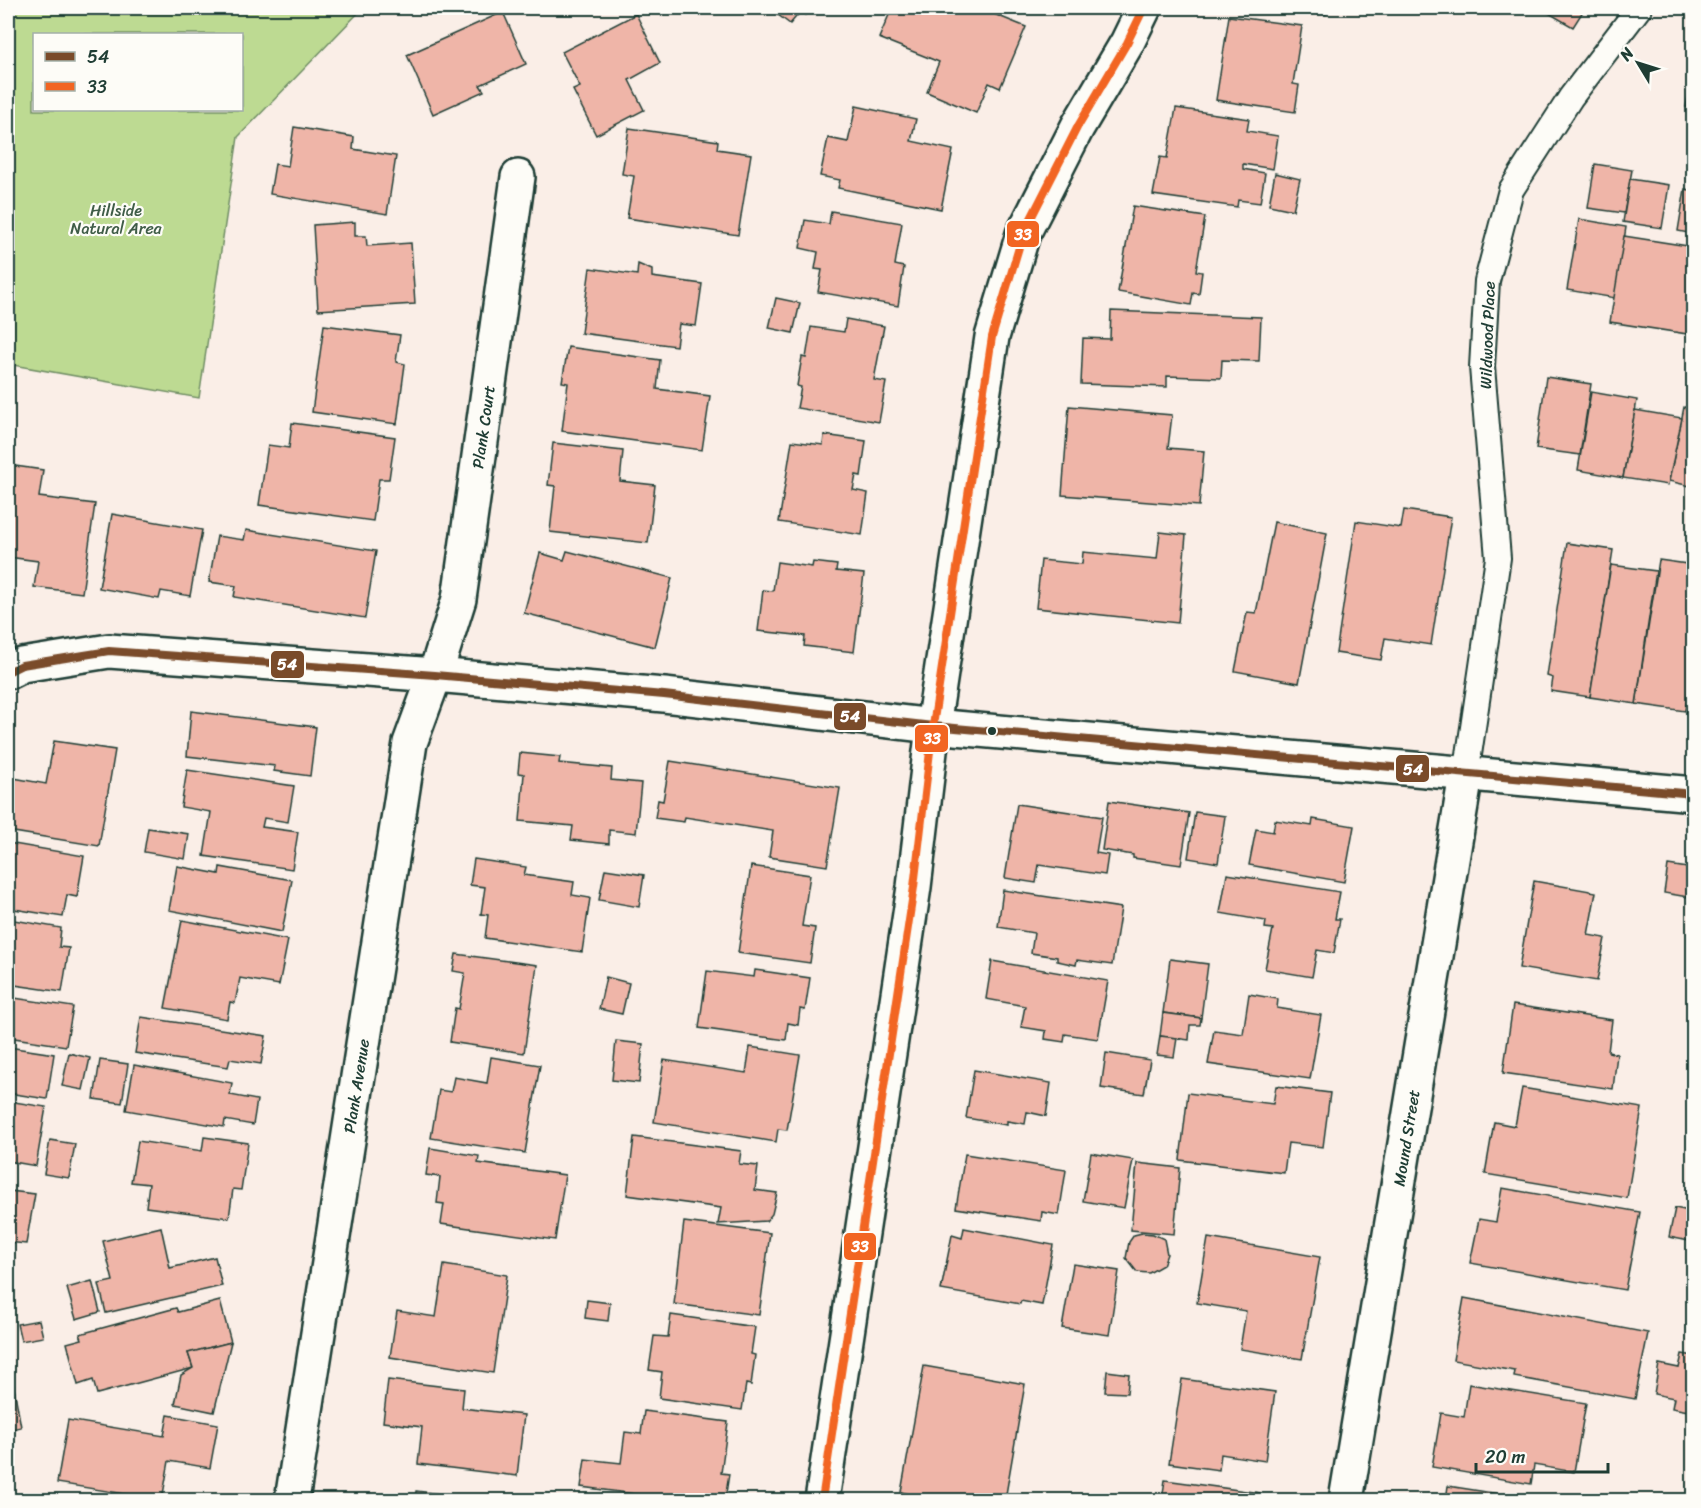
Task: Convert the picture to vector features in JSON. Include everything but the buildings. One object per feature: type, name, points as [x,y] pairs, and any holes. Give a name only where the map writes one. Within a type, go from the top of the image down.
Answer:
[{"type":"street","points":[[822,1500],[914,887],[933,726],[993,337],[1023,234],[1078,126],[1127,43],[1144,8]]},
{"type":"street","name":"Plank Court","points":[[435,675],[459,599],[518,177]]},
{"type":"street","points":[[8,672],[22,665],[109,651],[435,675],[664,695],[933,726],[1694,794]]},
{"type":"street","name":"Plank Avenue","points":[[292,1500],[410,743],[435,675]]},
{"type":"street","name":"Mound Street","points":[[1346,1500],[1466,775]]},
{"type":"lane","name":"Wildwood Place","points":[[1466,775],[1498,558],[1482,367],[1487,281],[1511,190],[1571,97],[1639,8]]},
{"type":"green space","name":"Hillside Natural Area","points":[[8,8],[363,8],[238,137],[199,398],[8,364]]},
{"type":"transit line","name":"33","points":[[822,1500],[914,887],[933,726],[992,337],[1023,234],[1078,126],[1127,43],[1144,8]]},
{"type":"transit line","name":"54","points":[[8,672],[22,665],[109,651],[435,675],[664,695],[933,726],[1694,794]]}]
